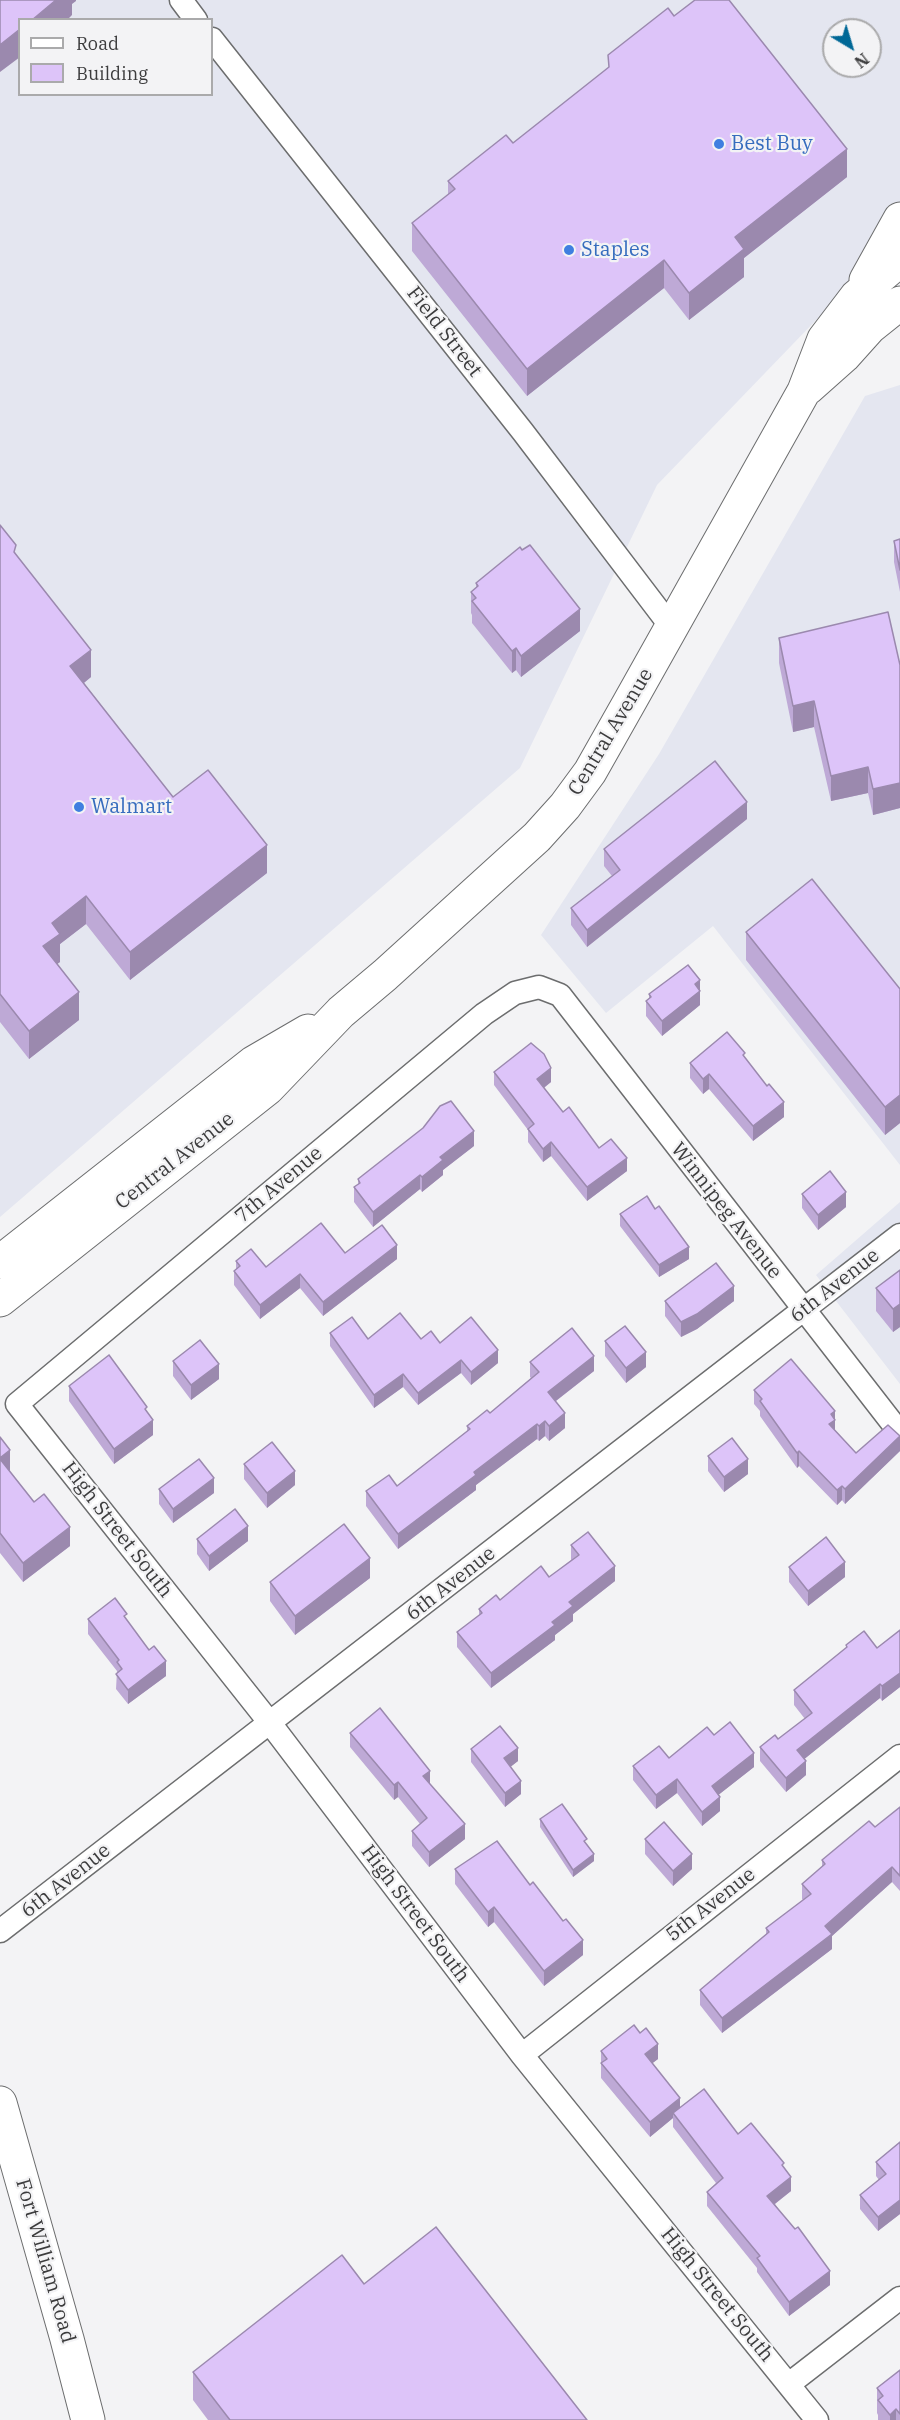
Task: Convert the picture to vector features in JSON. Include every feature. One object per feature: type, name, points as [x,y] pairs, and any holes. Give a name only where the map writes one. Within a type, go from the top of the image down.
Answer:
[{"type":"main road","points":[[856,297],[900,219]]},
{"type":"main road","name":"Central Avenue","points":[[0,1300],[268,1088],[341,1012],[537,837],[565,806],[590,772],[804,391],[824,339],[856,297],[900,260]]},
{"type":"main road","name":"Central Avenue","points":[[804,391],[885,323],[900,303]]},
{"type":"main road","name":"Central Avenue","points":[[0,1263],[253,1062],[341,1012]]},
{"type":"main road","name":"Fort William Road","points":[[0,2103],[88,2420]]},
{"type":"street","points":[[181,0],[194,18]]},
{"type":"street","name":"Field Street","points":[[213,40],[523,432],[672,627]]},
{"type":"street","name":"7th Avenue","points":[[17,1404],[484,1014],[515,993],[539,987],[551,992]]},
{"type":"street","name":"Winnipeg Avenue","points":[[551,992],[560,995],[900,1433]]},
{"type":"street","name":"6th Avenue","points":[[0,1931],[900,1235]]},
{"type":"street","name":"High Street South","points":[[17,1404],[270,1723],[522,2055],[818,2420]]},
{"type":"street","name":"5th Avenue","points":[[522,2055],[900,1756]]},
{"type":"street","points":[[789,2384],[900,2298]]},
{"type":"shaded area","points":[[0,0],[900,0],[900,233],[657,485],[520,768],[0,1217]]},
{"type":"shaded area","points":[[900,385],[900,1165],[713,926],[606,1013],[541,935],[659,754],[865,396]]},
{"type":"shaded area","points":[[900,1202],[900,1384],[816,1275]]},
{"type":"building","points":[[0,0],[56,0],[34,18],[18,18],[18,31],[0,45]]},
{"type":"building","points":[[695,0],[729,0],[847,149],[735,237],[744,249],[689,293],[664,260],[527,369],[412,223],[455,189],[448,181],[506,135],[513,143],[609,67],[608,55],[668,8],[674,16]]},
{"type":"building","name":"Walmart","points":[[0,525],[16,545],[14,552],[91,650],[70,666],[173,797],[208,770],[267,845],[130,952],[86,896],[52,923],[60,934],[43,946],[79,992],[29,1031],[0,994]]},
{"type":"building","points":[[900,539],[900,570],[894,541]]},
{"type":"building","points":[[530,545],[580,609],[521,656],[516,648],[512,651],[472,601],[476,598],[471,592],[478,586],[476,583],[520,547],[522,550]]},
{"type":"building","points":[[888,612],[900,665],[900,783],[873,789],[868,767],[831,776],[814,701],[793,706],[779,638]]},
{"type":"building","points":[[715,761],[747,802],[587,930],[571,908],[620,870],[604,849]]},
{"type":"building","points":[[812,879],[900,989],[900,1095],[885,1107],[746,932]]},
{"type":"building","points":[[688,965],[700,980],[695,984],[700,991],[662,1021],[646,1001],[651,997],[649,994]]},
{"type":"building","points":[[727,1032],[745,1053],[743,1055],[767,1086],[769,1084],[784,1102],[753,1126],[709,1074],[703,1079],[690,1063]]},
{"type":"building","points":[[531,1043],[544,1054],[551,1068],[537,1079],[563,1112],[569,1107],[599,1148],[611,1139],[627,1158],[587,1187],[551,1142],[543,1149],[528,1129],[534,1124],[494,1072]]},
{"type":"building","points":[[451,1101],[474,1131],[440,1157],[443,1160],[422,1177],[420,1175],[373,1212],[354,1187],[360,1183],[358,1179],[423,1128],[440,1106]]},
{"type":"building","points":[[830,1171],[846,1192],[818,1215],[802,1194]]},
{"type":"building","points":[[647,1196],[655,1209],[659,1206],[689,1247],[659,1265],[620,1214]]},
{"type":"building","points":[[321,1223],[345,1253],[382,1225],[397,1245],[323,1302],[300,1274],[260,1305],[234,1271],[240,1266],[236,1261],[251,1249],[266,1267]]},
{"type":"building","points":[[716,1263],[734,1286],[697,1314],[681,1322],[665,1301]]},
{"type":"building","points":[[900,1270],[900,1304],[893,1309],[876,1288]]},
{"type":"building","points":[[400,1313],[421,1339],[431,1331],[440,1343],[471,1317],[498,1350],[471,1372],[461,1360],[418,1393],[403,1374],[374,1395],[330,1333],[352,1317],[368,1339]]},
{"type":"building","points":[[625,1326],[646,1352],[626,1368],[605,1341]]},
{"type":"building","points":[[572,1328],[594,1356],[548,1392],[565,1413],[549,1426],[545,1421],[539,1426],[537,1424],[474,1472],[476,1475],[398,1534],[366,1491],[389,1475],[397,1486],[470,1429],[467,1426],[487,1410],[490,1413],[539,1372],[530,1362]]},
{"type":"building","points":[[200,1340],[219,1364],[191,1385],[173,1361]]},
{"type":"building","points":[[109,1355],[147,1407],[145,1409],[153,1420],[114,1449],[69,1386]]},
{"type":"building","points":[[791,1359],[835,1411],[831,1414],[835,1420],[829,1424],[856,1453],[888,1425],[900,1436],[845,1489],[842,1486],[837,1490],[799,1451],[797,1453],[754,1390]]},
{"type":"building","points":[[0,1437],[10,1450],[0,1458]]},
{"type":"building","points":[[732,1438],[748,1459],[724,1477],[708,1456]]},
{"type":"building","points":[[272,1442],[295,1471],[267,1493],[244,1464]]},
{"type":"building","points":[[0,1459],[34,1502],[44,1494],[70,1527],[23,1563],[0,1533]]},
{"type":"building","points":[[199,1459],[214,1478],[173,1509],[159,1489]]},
{"type":"building","points":[[235,1509],[248,1526],[209,1556],[197,1539]]},
{"type":"building","points":[[344,1524],[370,1558],[295,1616],[270,1582]]},
{"type":"building","points":[[588,1532],[615,1566],[569,1602],[573,1606],[552,1622],[555,1625],[491,1673],[457,1632],[482,1613],[479,1609],[496,1595],[500,1600],[541,1566],[549,1577],[579,1555],[571,1545]]},
{"type":"building","points":[[826,1537],[845,1562],[808,1591],[789,1567]]},
{"type":"building","points":[[115,1598],[127,1614],[124,1616],[149,1650],[154,1646],[166,1661],[128,1690],[116,1674],[122,1669],[117,1662],[119,1660],[88,1619]]},
{"type":"building","points":[[900,1630],[900,1673],[882,1686],[880,1684],[797,1750],[806,1761],[786,1778],[760,1747],[775,1735],[778,1739],[812,1713],[794,1690],[864,1631],[877,1648]]},
{"type":"building","points":[[380,1708],[430,1771],[423,1776],[465,1824],[429,1852],[412,1831],[427,1818],[398,1782],[394,1785],[350,1733]]},
{"type":"building","points":[[730,1722],[754,1753],[712,1786],[720,1797],[702,1812],[677,1779],[656,1795],[633,1766],[659,1746],[669,1758],[707,1727],[714,1735]]},
{"type":"building","points":[[500,1726],[518,1748],[504,1758],[521,1781],[505,1793],[471,1749]]},
{"type":"building","points":[[562,1804],[587,1839],[584,1841],[594,1854],[573,1870],[540,1819]]},
{"type":"building","points":[[900,1807],[900,1876],[892,1867],[825,1926],[832,1934],[722,2018],[700,1990],[769,1932],[766,1928],[811,1894],[802,1884],[825,1864],[822,1860],[869,1821],[875,1827]]},
{"type":"building","points":[[664,1822],[692,1854],[673,1871],[645,1839]]},
{"type":"building","points":[[497,1841],[530,1885],[533,1882],[563,1921],[566,1919],[583,1940],[544,1971],[494,1907],[488,1912],[455,1869]]},
{"type":"building","points":[[634,2025],[640,2033],[646,2028],[658,2044],[645,2054],[680,2098],[650,2122],[601,2063],[607,2059],[601,2051]]},
{"type":"building","points":[[704,2089],[738,2134],[751,2123],[784,2163],[782,2165],[791,2177],[767,2196],[795,2229],[798,2227],[830,2271],[789,2302],[757,2258],[760,2256],[707,2192],[723,2178],[673,2113]]},
{"type":"building","points":[[900,2142],[900,2200],[878,2217],[860,2195],[886,2174],[876,2162]]},
{"type":"building","points":[[436,2227],[587,2420],[230,2420],[193,2372],[342,2255],[364,2284]]},
{"type":"building","points":[[900,2370],[900,2414],[896,2409],[890,2415],[878,2400],[883,2396],[877,2388]]},
{"type":"place","name":"Best Buy","points":[[719,144]]},
{"type":"place","name":"Staples","points":[[569,250]]},
{"type":"place","name":"Walmart","points":[[79,807]]}]
